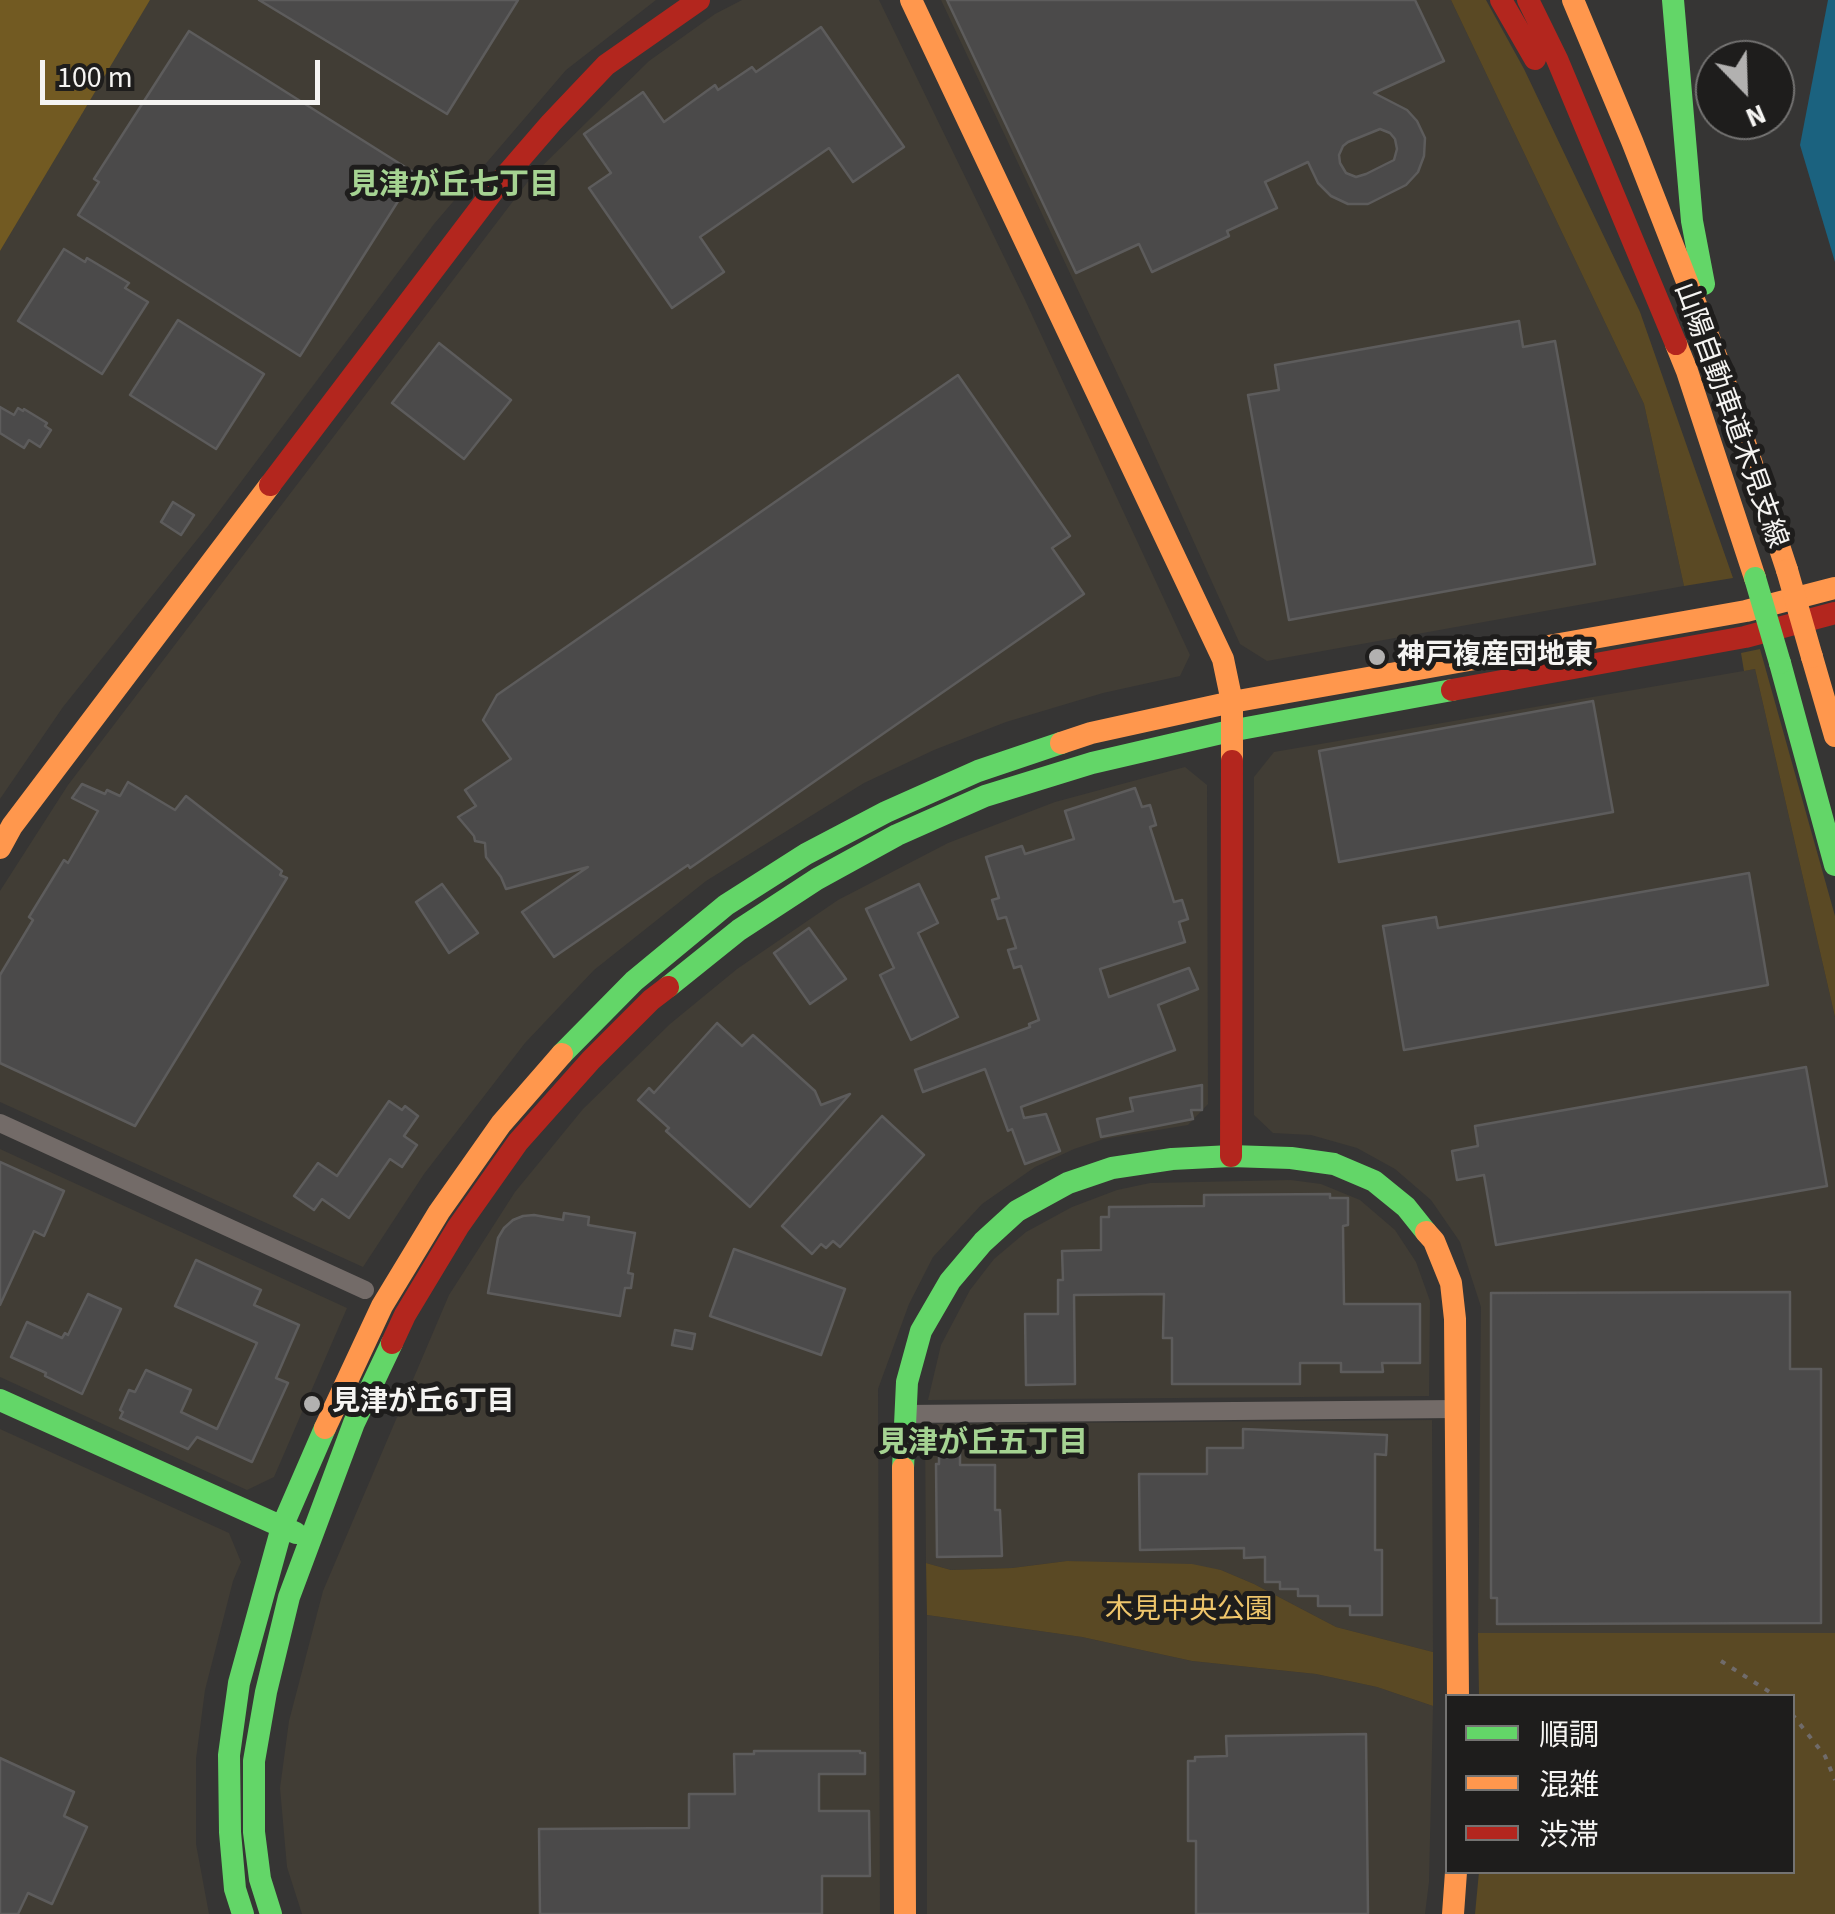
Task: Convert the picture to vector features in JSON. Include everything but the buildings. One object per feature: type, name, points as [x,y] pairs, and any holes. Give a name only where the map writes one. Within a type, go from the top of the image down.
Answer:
[{"type":"main road","points":[[0,848],[24,810],[500,182],[606,65],[699,0]]},
{"type":"main road","points":[[911,0],[1224,659],[1232,702],[1232,1156]]},
{"type":"main road","points":[[1500,0],[1611,188]]},
{"type":"main road","name":"山陽自動車道木見支線","points":[[1528,0],[1687,371],[1755,578],[1835,865]]},
{"type":"main road","name":"山陽自動車道木見支線","points":[[1573,0],[1718,361],[1787,570],[1835,736]]},
{"type":"main road","points":[[1673,0],[1692,220],[1718,361]]},
{"type":"main road","points":[[243,1914],[235,1890],[229,1755],[239,1684],[282,1527],[382,1306],[438,1212],[501,1124],[571,1043],[634,981],[726,906],[806,854],[886,812],[978,771],[1091,733],[1232,702],[1746,611],[1835,588]]},
{"type":"main road","points":[[271,1914],[260,1879],[254,1832],[254,1761],[289,1597],[354,1424],[404,1315],[458,1227],[518,1142],[591,1060],[652,1000],[739,930],[817,879],[897,835],[984,796],[1092,764],[1230,731],[1745,637],[1835,613]]},
{"type":"main road","points":[[905,1914],[906,1382],[921,1331],[950,1281],[983,1242],[1017,1211],[1068,1184],[1112,1168],[1172,1158],[1292,1158],[1334,1164],[1374,1181],[1406,1207],[1434,1242],[1452,1283],[1455,1319],[1458,1694]]},
{"type":"main road","points":[[0,1400],[310,1540]]},
{"type":"main road","points":[[1453,1914],[1456,1874]]},
{"type":"street","points":[[0,1123],[365,1290]]},
{"type":"street","points":[[904,1414],[1456,1410]]},
{"type":"path","points":[[1721,1660],[1773,1694]]},
{"type":"path","points":[[1795,1718],[1825,1756],[1835,1780]]},
{"type":"shaded area","points":[[0,0],[150,0],[0,251]]},
{"type":"shaded area","points":[[150,0],[656,0],[566,70],[434,224],[208,526],[63,707],[0,799],[0,251]]},
{"type":"shaded area","points":[[742,0],[879,0],[1025,300],[1190,655],[1180,676],[1103,693],[1006,722],[934,750],[864,783],[706,881],[594,970],[525,1043],[424,1174],[363,1267],[0,1102],[0,891],[68,785],[533,175],[649,61],[715,14]]},
{"type":"shaded area","points":[[941,0],[1451,0],[1644,404],[1684,586],[1267,661],[1240,644]]},
{"type":"shaded area","points":[[1755,669],[1835,1017],[1835,1633],[1478,1633],[1481,1307],[1460,1242],[1431,1200],[1395,1169],[1357,1148],[1311,1135],[1273,1133],[1254,1115],[1254,777],[1274,752]]},
{"type":"shaded area","points":[[1185,767],[1207,785],[1208,1104],[1188,1125],[1104,1139],[1074,1149],[1035,1167],[982,1204],[933,1257],[909,1304],[878,1389],[880,1914],[302,1914],[287,1867],[280,1788],[289,1721],[323,1591],[449,1295],[515,1192],[583,1109],[670,1024],[737,969],[838,900],[948,843],[1055,802]]},
{"type":"shaded area","points":[[0,1149],[347,1308],[274,1477],[247,1490],[0,1377]]},
{"type":"shaded area","points":[[1291,1180],[1321,1184],[1360,1200],[1395,1230],[1416,1262],[1430,1301],[1429,1396],[928,1400],[941,1345],[970,1290],[994,1259],[1026,1232],[1072,1207],[1117,1190],[1150,1183]]},
{"type":"shaded area","points":[[1432,1420],[1433,1652],[1336,1627],[1221,1570],[1067,1561],[951,1570],[926,1563],[925,1424]]},
{"type":"shaded area","points":[[0,1429],[229,1533],[241,1562],[205,1690],[196,1759],[196,1844],[209,1914],[0,1914]]},
{"type":"shaded area","points":[[927,1615],[1082,1637],[1192,1661],[1316,1674],[1377,1687],[1433,1706],[1425,1914],[927,1914]]},
{"type":"green space","points":[[1451,0],[1486,0],[1524,69],[1640,312],[1733,578],[1684,586],[1644,404]]},
{"type":"green space","points":[[1760,649],[1835,916],[1835,1017],[1755,669],[1744,671],[1741,653]]},
{"type":"green space","name":"木見中央公園","points":[[1067,1561],[1192,1564],[1221,1570],[1336,1627],[1433,1652],[1433,1706],[1377,1687],[1316,1674],[1192,1661],[1082,1637],[927,1615],[926,1563],[951,1570]]},
{"type":"green space","points":[[1478,1633],[1835,1633],[1835,1914],[1475,1914],[1479,1874],[1795,1874],[1795,1694],[1479,1694]]},
{"type":"water","points":[[1828,0],[1835,0],[1835,262],[1800,145]]},
{"type":"traffic: fast","points":[[1673,0],[1692,221],[1704,284]]},
{"type":"traffic: fast","points":[[1755,578],[1780,663]]},
{"type":"traffic: fast","points":[[1780,663],[1835,865]]},
{"type":"traffic: fast","points":[[668,987],[739,930],[817,879],[897,835],[985,796],[1092,763],[1230,731],[1452,690]]},
{"type":"traffic: fast","points":[[562,1054],[634,981],[726,905],[806,854],[886,812],[978,771],[1061,743]]},
{"type":"traffic: fast","points":[[903,1468],[907,1382],[921,1331],[950,1281],[983,1242],[1017,1211],[1068,1183],[1112,1168],[1172,1159],[1291,1158],[1334,1164],[1374,1181],[1406,1207],[1426,1232]]},
{"type":"traffic: fast","points":[[271,1914],[260,1879],[254,1832],[254,1761],[266,1692],[289,1597],[354,1423],[392,1343]]},
{"type":"traffic: fast","points":[[0,1400],[296,1533]]},
{"type":"traffic: fast","points":[[243,1914],[235,1889],[230,1832],[229,1755],[239,1683],[282,1527],[325,1428]]},
{"type":"traffic: slow","points":[[911,0],[1223,659],[1232,702],[1232,761]]},
{"type":"traffic: slow","points":[[1573,0],[1718,361],[1787,570]]},
{"type":"traffic: slow","points":[[1676,344],[1755,578]]},
{"type":"traffic: slow","points":[[0,848],[12,826],[270,485]]},
{"type":"traffic: slow","points":[[1787,570],[1812,657]]},
{"type":"traffic: slow","points":[[1061,743],[1232,702],[1746,611],[1835,588]]},
{"type":"traffic: slow","points":[[1812,657],[1835,736]]},
{"type":"traffic: slow","points":[[325,1428],[382,1306],[439,1212],[501,1124],[562,1054]]},
{"type":"traffic: slow","points":[[1426,1232],[1434,1241],[1451,1283],[1455,1319],[1458,1694]]},
{"type":"traffic: slow","points":[[903,1468],[905,1914]]},
{"type":"traffic: slow","points":[[1453,1914],[1456,1874]]},
{"type":"traffic: jam","points":[[270,485],[500,182],[551,123],[606,65],[699,0]]},
{"type":"traffic: jam","points":[[1501,0],[1535,59]]},
{"type":"traffic: jam","points":[[1528,0],[1557,59],[1676,344]]},
{"type":"traffic: jam","points":[[1452,690],[1745,637],[1835,613]]},
{"type":"traffic: jam","points":[[1231,1156],[1232,761]]},
{"type":"traffic: jam","points":[[392,1343],[458,1227],[518,1142],[591,1060],[668,987]]},
{"type":"place","name":"神戸複産団地東","points":[[1377,657]]},
{"type":"place","name":"見津が丘6丁目","points":[[312,1404]]},
{"type":"district","name":"見津が丘七丁目","points":[[454,187]]},
{"type":"district","name":"見津が丘五丁目","points":[[983,1445]]}]
